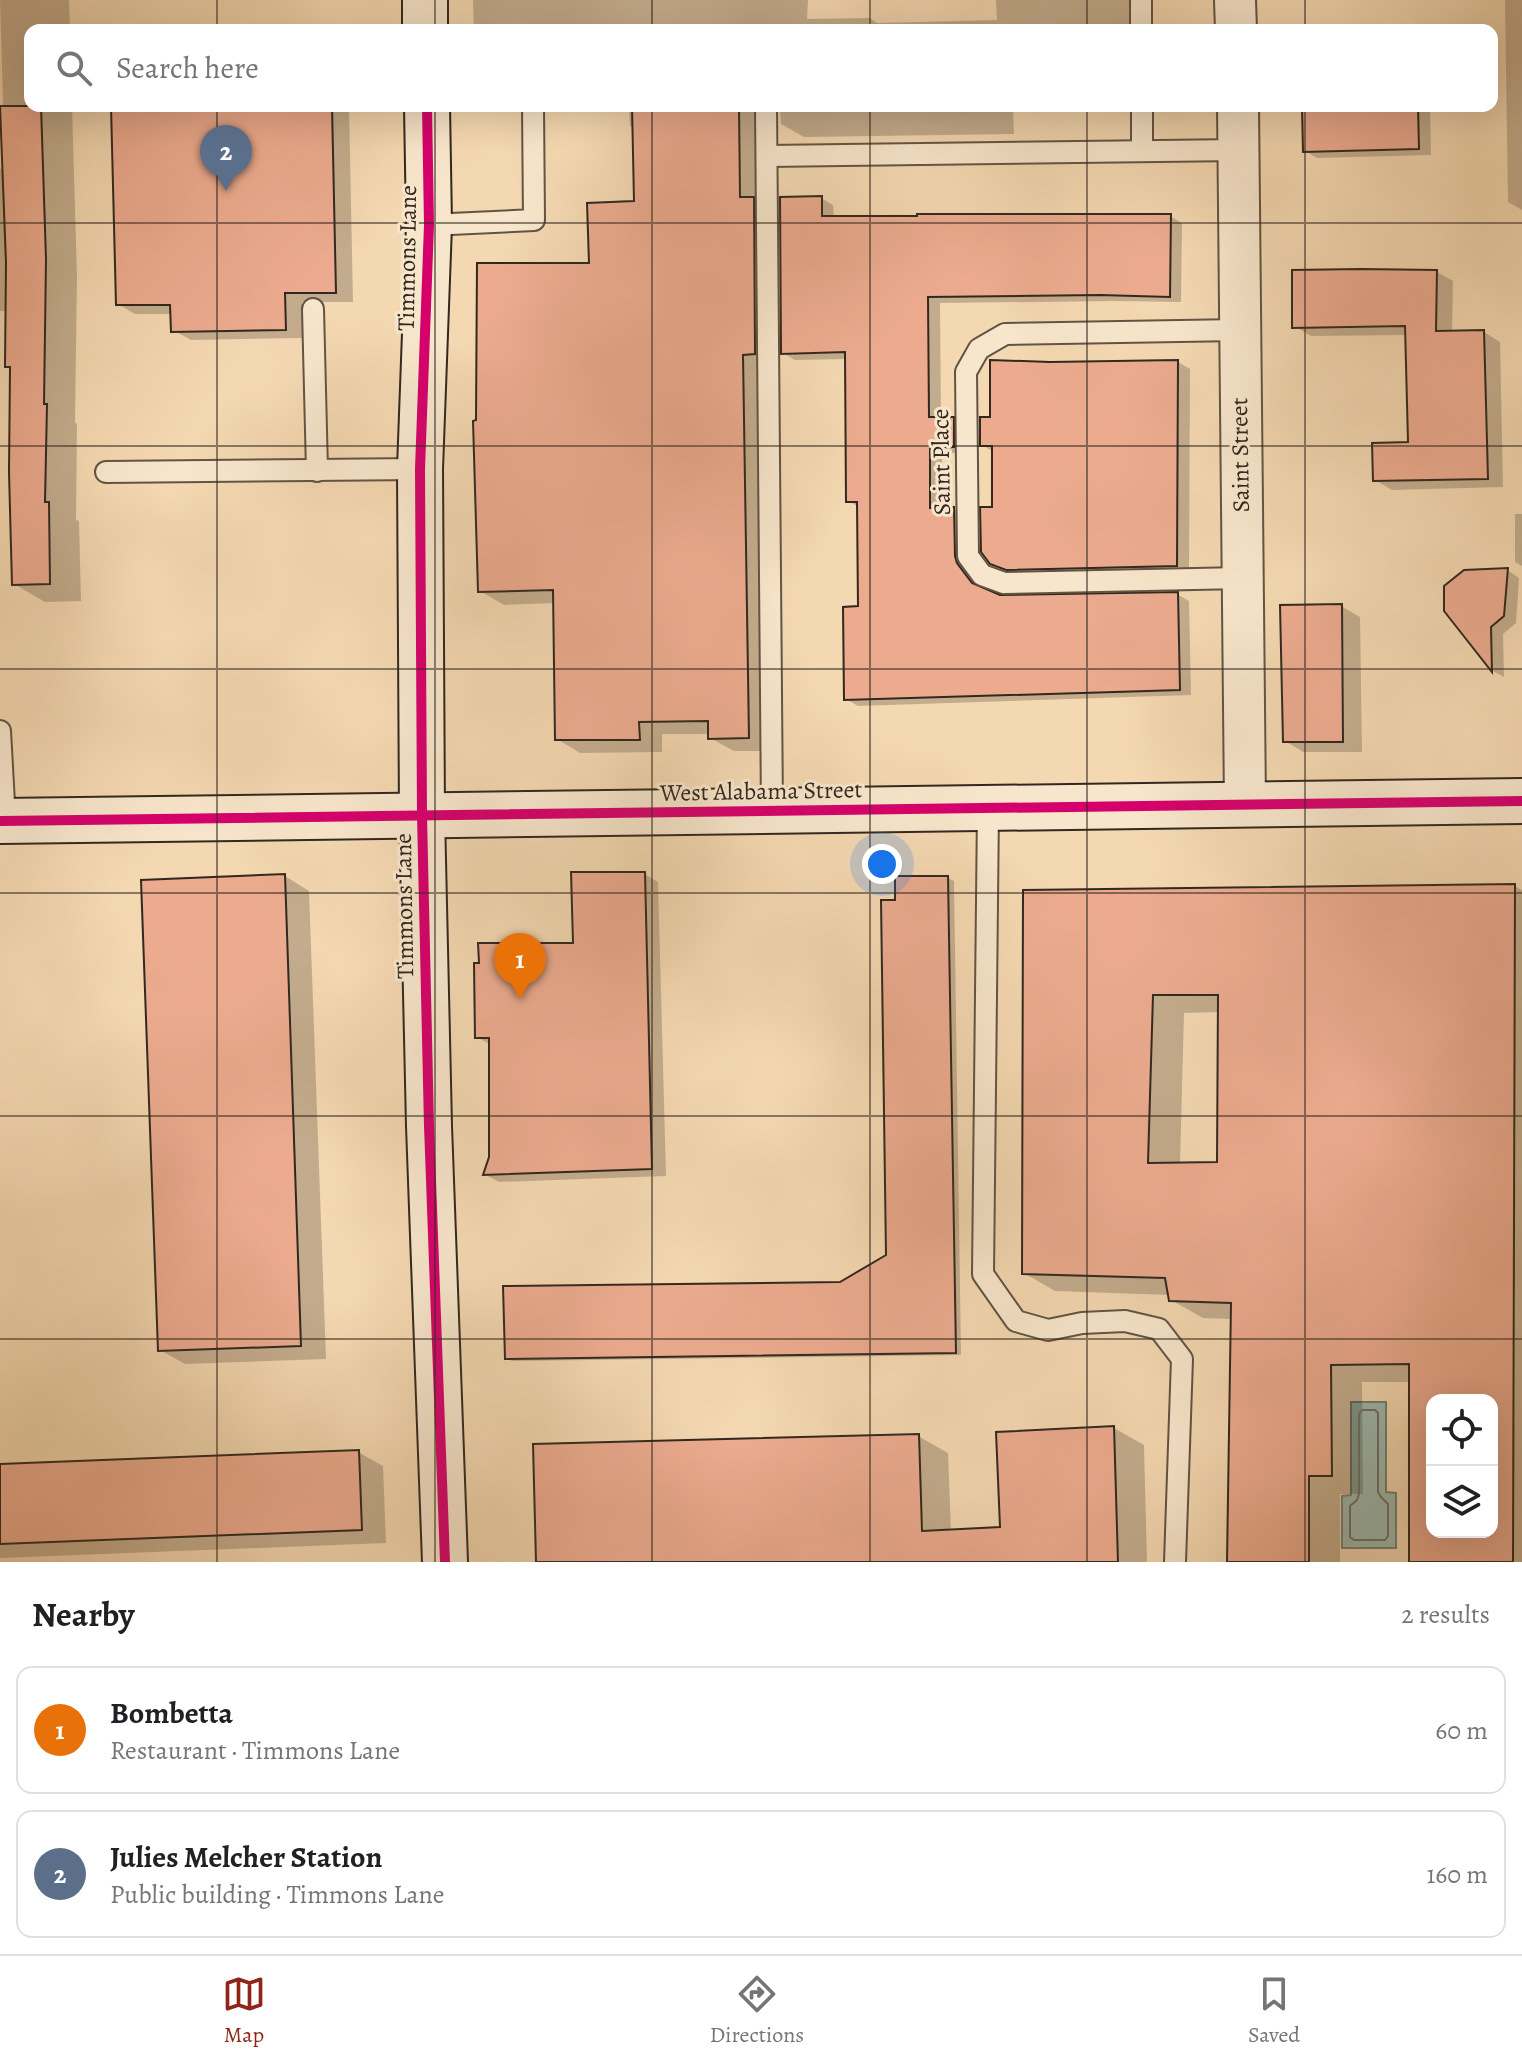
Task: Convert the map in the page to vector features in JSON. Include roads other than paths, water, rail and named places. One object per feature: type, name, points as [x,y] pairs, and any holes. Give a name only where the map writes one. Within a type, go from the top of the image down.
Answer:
[{"type":"street","points":[[425,0],[425,24]]},
{"type":"street","points":[[1235,0],[1236,24]]},
{"type":"street","name":"Timmons Lane","points":[[427,112],[429,225],[420,469],[422,815],[429,1126],[445,1562]]},
{"type":"street","name":"Saint Street","points":[[1238,112],[1245,805]]},
{"type":"street","name":"West Alabama Street","points":[[2,821],[1522,801]]},
{"type":"lane","points":[[1141,0],[1141,24]]},
{"type":"lane","points":[[429,225],[534,220],[533,112]]},
{"type":"lane","points":[[766,112],[772,811]]},
{"type":"lane","points":[[1142,112],[1142,151]]},
{"type":"lane","points":[[767,156],[1239,150]]},
{"type":"lane","points":[[313,309],[317,471]]},
{"type":"lane","name":"Saint Place","points":[[1239,330],[1005,334],[979,349],[966,372],[967,526],[968,556],[982,575],[1004,583],[1242,578]]},
{"type":"lane","points":[[106,472],[420,469]]},
{"type":"lane","points":[[0,731],[2,821]]},
{"type":"lane","points":[[988,808],[983,1274],[1016,1321],[1048,1330],[1082,1323],[1125,1321],[1159,1329],[1182,1359],[1175,1562]]},
{"type":"water","points":[[1351,1402],[1386,1402],[1386,1492],[1396,1493],[1396,1548],[1342,1548],[1342,1496],[1351,1495]]},
{"type":"place","name":"Julies Melcher Station","points":[[226,191]]},
{"type":"place","name":"Bombetta","points":[[520,999]]}]
